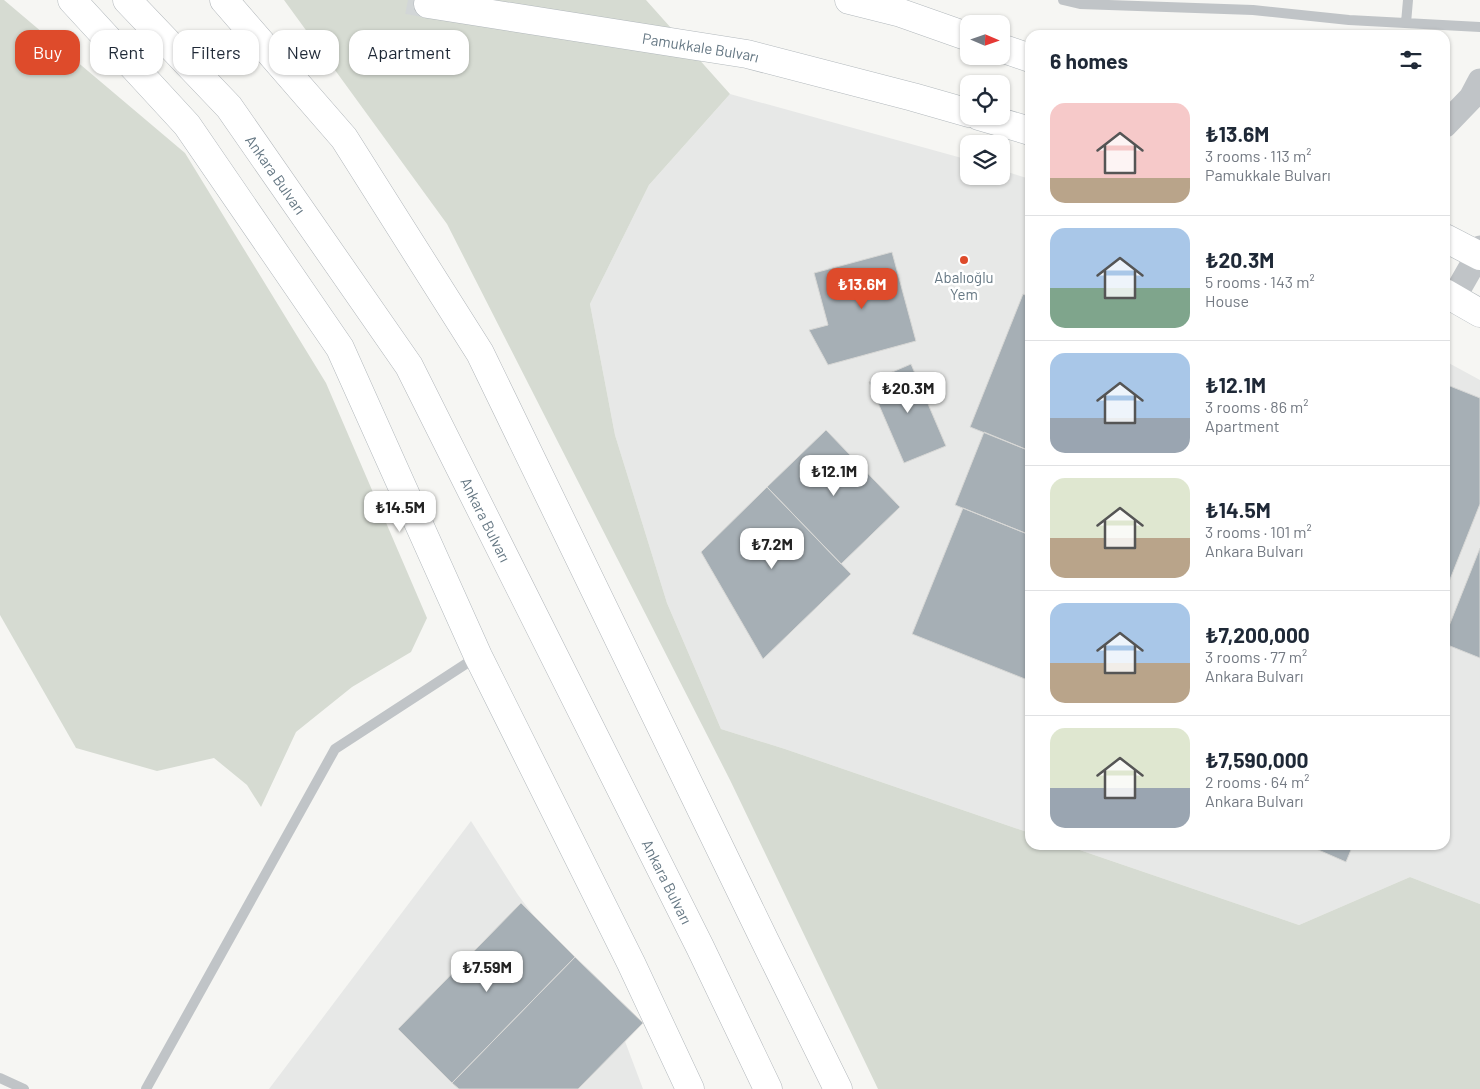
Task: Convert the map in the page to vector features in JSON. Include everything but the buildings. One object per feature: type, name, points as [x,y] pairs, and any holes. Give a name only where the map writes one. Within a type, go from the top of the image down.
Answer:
[{"type":"main road","points":[[72,0],[188,125],[340,348],[478,656],[631,963],[690,1089]]},
{"type":"main road","name":"Ankara Bulvarı","points":[[127,0],[229,107],[409,366],[700,947],[768,1089]]},
{"type":"main road","points":[[224,0],[344,138],[480,353],[838,1089]]},
{"type":"main road","points":[[849,0],[900,14],[960,34]]},
{"type":"main road","name":"Pamukkale Bulvarı","points":[[428,4],[747,54],[960,111]]},
{"type":"main road","points":[[1010,51],[1025,56]]},
{"type":"main road","points":[[1010,125],[1025,130]]},
{"type":"main road","points":[[1450,240],[1479,253]]},
{"type":"main road","points":[[1450,295],[1480,312]]},
{"type":"street","points":[[1450,120],[1471,98],[1480,81]]},
{"type":"street","points":[[1450,295],[1479,253]]},
{"type":"lane","points":[[1064,0],[1080,4],[1253,10],[1349,20],[1480,27]]},
{"type":"lane","points":[[1406,23],[1408,0]]},
{"type":"lane","points":[[146,1089],[335,749],[478,656]]},
{"type":"lane","points":[[0,1078],[24,1089]]},
{"type":"shaded area","points":[[0,0],[4,0],[39,30],[15,30],[15,75],[80,75],[80,64],[90,73],[90,75],[93,75],[185,153],[326,383],[427,618],[411,652],[352,687],[296,732],[261,807],[247,785],[214,758],[157,771],[76,748],[0,615]]},
{"type":"shaded area","points":[[284,0],[646,0],[730,94],[649,185],[590,304],[615,435],[667,603],[721,729],[1025,831],[1025,850],[1080,850],[1299,925],[1410,877],[1480,904],[1480,1089],[878,1089],[730,780],[447,224],[339,75],[339,30],[306,30]]},
{"type":"shaded area","points":[[730,94],[960,158],[960,185],[1010,185],[1010,173],[1025,177],[1025,831],[721,729],[667,603],[615,435],[590,304],[649,185]]},
{"type":"shaded area","points":[[1450,364],[1480,380],[1480,904],[1410,877],[1299,925],[1080,850],[1450,850]]},
{"type":"shaded area","points":[[471,821],[518,895],[620,1028],[643,1089],[269,1089]]},
{"type":"tunnel","points":[[408,0],[428,4]]},
{"type":"place","name":"Abalıoğlu Yem","points":[[964,260]]}]
